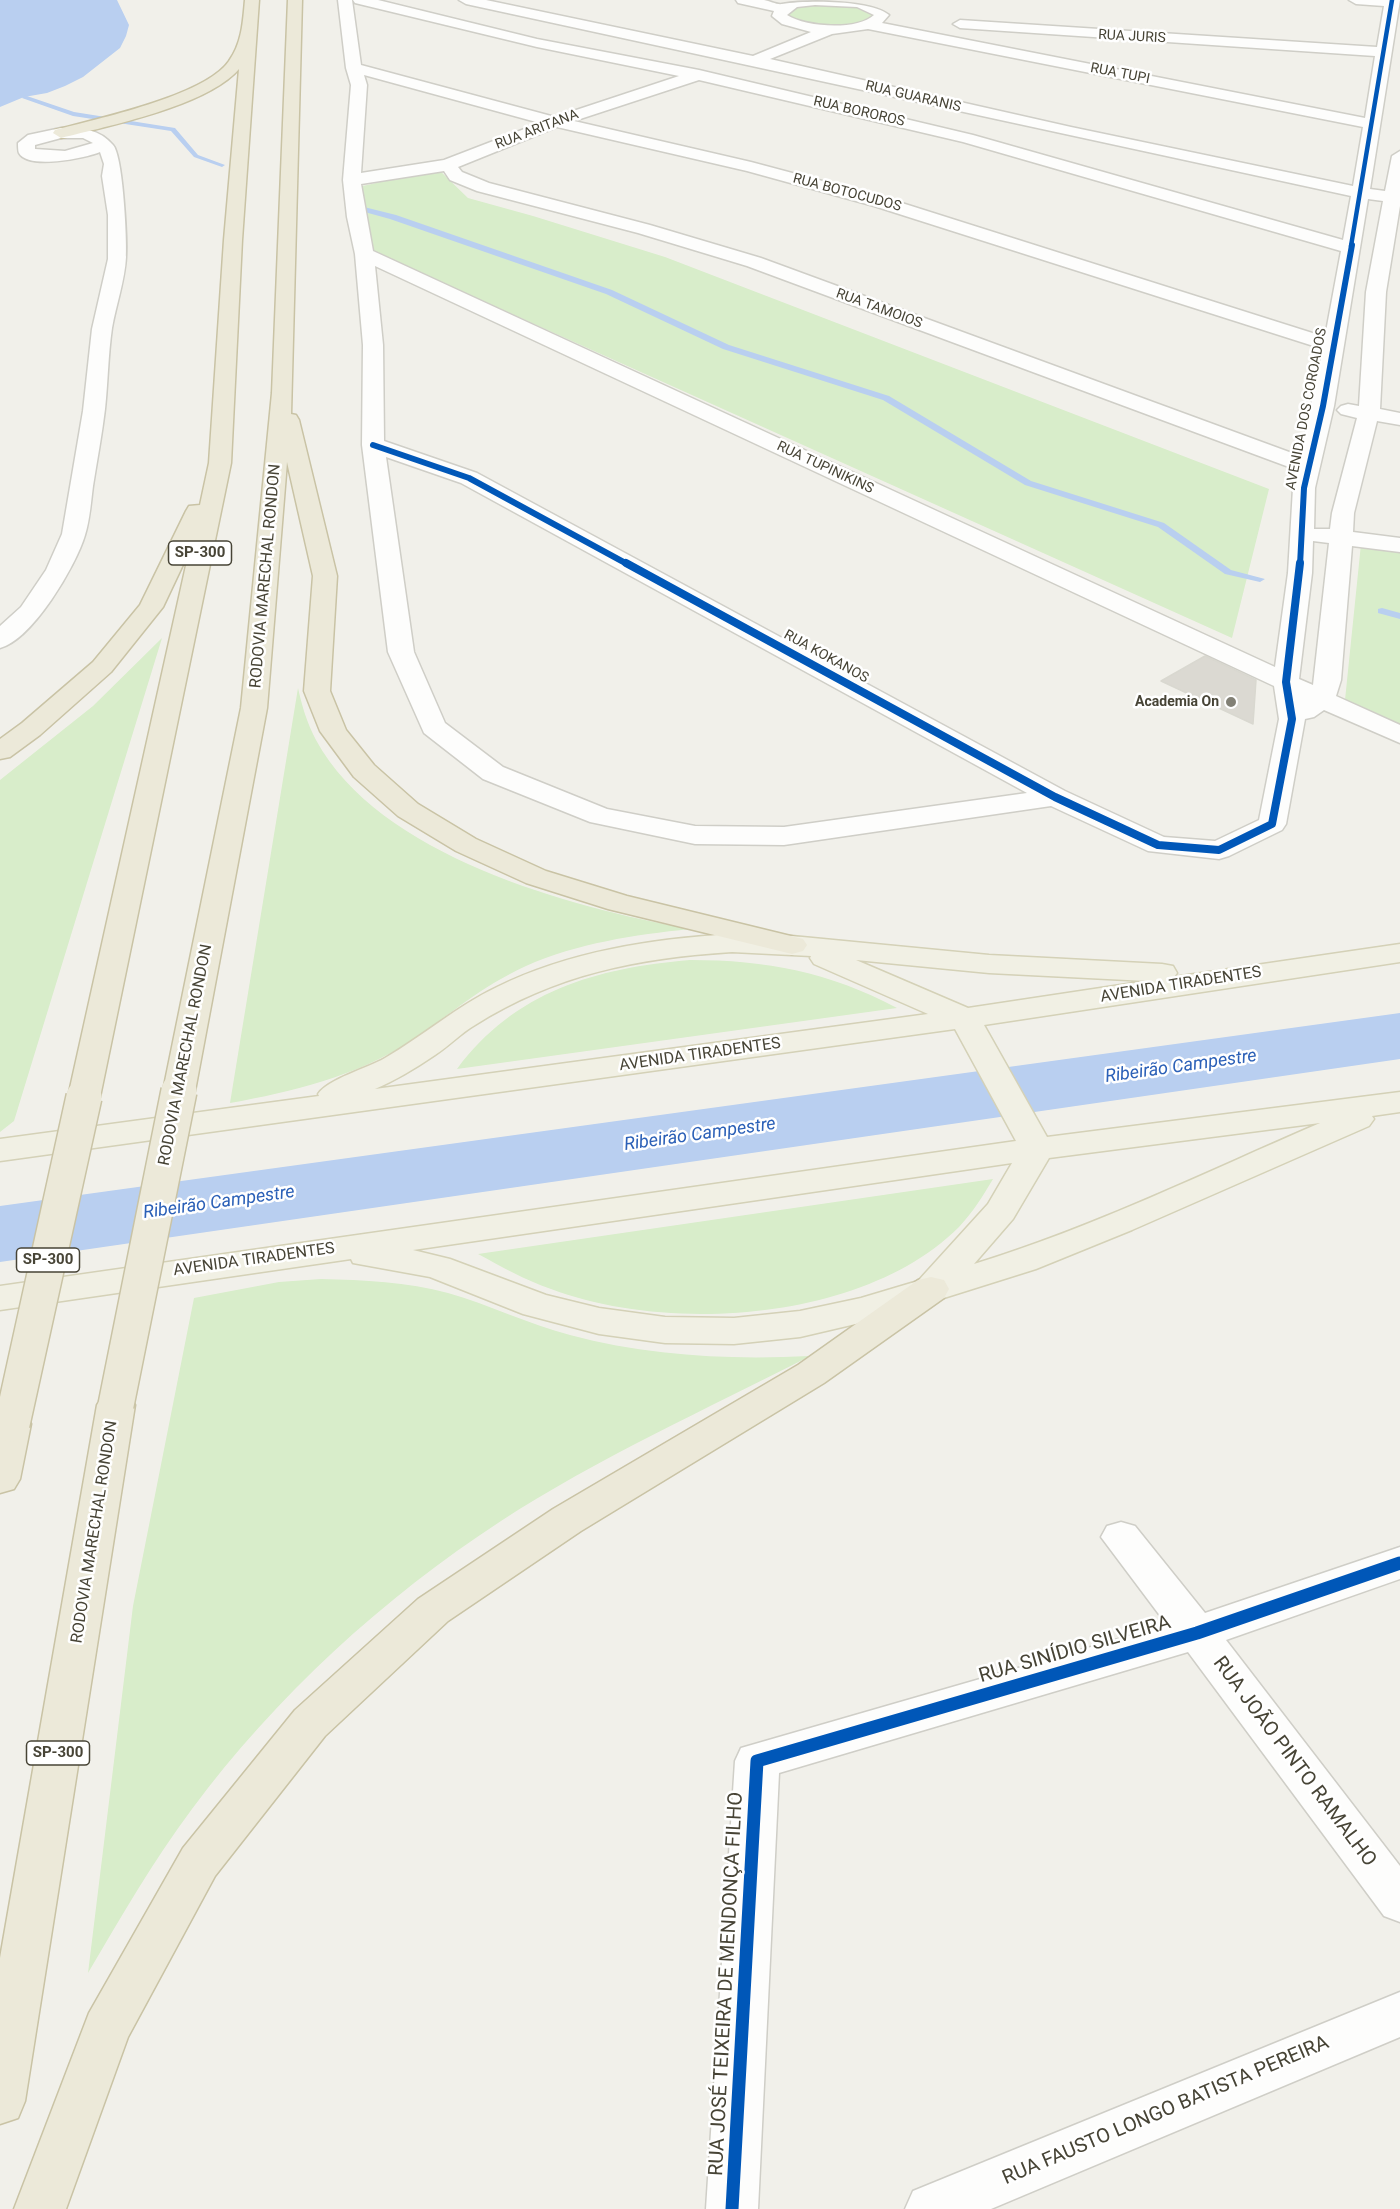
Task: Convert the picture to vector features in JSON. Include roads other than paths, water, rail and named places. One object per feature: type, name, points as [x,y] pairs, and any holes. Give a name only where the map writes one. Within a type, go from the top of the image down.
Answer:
[{"type":"highway","name":"SP-300","points":[[0,1479],[220,463],[233,240],[252,0]]},
{"type":"highway","name":"RODOVIA MARECHAL RONDON","points":[[0,2101],[116,1406],[254,708],[282,393],[295,0]]},
{"type":"highway","points":[[61,133],[142,110],[216,80],[236,63],[250,31]]},
{"type":"highway","points":[[282,393],[324,576],[317,691],[333,731],[363,771],[408,810],[466,845],[536,877],[618,903],[792,945]]},
{"type":"highway","points":[[0,751],[31,729],[102,667],[151,607],[220,463]]},
{"type":"highway","points":[[40,2209],[111,2018],[199,1862],[310,1723],[434,1610],[567,1520],[811,1374],[931,1289]]},
{"type":"main road","points":[[267,1115],[326,1097],[379,1075],[425,1048],[462,1019],[508,993],[560,972],[615,957],[673,947],[732,943],[792,945],[989,964],[1242,975]]},
{"type":"main road","points":[[792,945],[968,1022],[1032,1140],[1001,1211],[931,1289]]},
{"type":"main road","name":"AVENIDA TIRADENTES","points":[[0,1150],[968,1022],[1242,975],[1400,953]]},
{"type":"main road","points":[[292,1255],[342,1253],[391,1258],[437,1267],[537,1305],[599,1321],[665,1330],[734,1331],[800,1324],[864,1310],[1023,1262],[1395,1103]]},
{"type":"main road","name":"AVENIDA TIRADENTES","points":[[0,1298],[1032,1140],[1395,1103]]},
{"type":"street","points":[[345,0],[354,68],[359,85],[352,180],[356,217],[364,254],[373,345],[373,445],[401,652],[433,727],[493,773],[600,816],[695,836],[784,836],[1055,797]]},
{"type":"street","name":"RUA BOROROS","points":[[360,0],[537,43],[699,75],[967,138],[1351,248]]},
{"type":"street","name":"RUA GUARANIS","points":[[466,0],[722,61],[757,61],[1059,130],[1361,193],[1393,197]]},
{"type":"street","points":[[743,0],[783,9],[801,3],[829,1],[854,3],[874,17]]},
{"type":"street","points":[[1356,0],[1394,2]]},
{"type":"street","points":[[757,61],[831,29],[874,17],[890,1]]},
{"type":"street","name":"AVENIDA DOS COROADOS","points":[[1272,824],[1292,719],[1286,682],[1300,573],[1304,488],[1323,406],[1394,2]]},
{"type":"street","points":[[783,9],[779,16],[790,23],[831,29]]},
{"type":"street","name":"RUA JURIS","points":[[874,17],[1384,52]]},
{"type":"street","name":"RUA TUPI","points":[[874,17],[1372,124]]},
{"type":"street","points":[[769,33],[790,23]]},
{"type":"street","name":"RUA ARITANA","points":[[352,180],[448,165],[556,122],[699,75],[749,42]]},
{"type":"street","name":"RUA BOTOCUDOS","points":[[354,68],[556,122],[751,167],[880,202],[1333,346]]},
{"type":"street","points":[[101,145],[102,142],[98,137],[89,134],[61,133],[40,137],[26,143],[27,152],[50,156],[111,176]]},
{"type":"street","points":[[0,640],[30,612],[58,570],[74,534],[94,411],[102,329],[117,259],[117,215],[111,176],[112,164],[107,148],[101,145],[80,154],[50,156]]},
{"type":"street","name":"RUA TAMOIOS","points":[[448,165],[456,176],[483,187],[644,229],[754,262],[1309,468]]},
{"type":"street","points":[[1292,719],[1322,699],[1328,680],[1343,513],[1369,413],[1376,292],[1399,168],[1364,172]]},
{"type":"street","name":"RUA TUPINIKINS","points":[[364,254],[1400,735]]},
{"type":"street","points":[[1323,406],[1400,418]]},
{"type":"street","name":"RUA KOKANOS","points":[[373,445],[470,478],[1055,797],[1158,845],[1219,850],[1272,824]]},
{"type":"street","points":[[1302,533],[1400,545]]},
{"type":"street","name":"RUA JOÃO PINTO RAMALHO","points":[[1121,1537],[1197,1633],[1400,1902]]},
{"type":"street","name":"RUA SINÍDIO SILVEIRA","points":[[757,1761],[1197,1633],[1400,1563]]},
{"type":"street","name":"RUA JOSÉ TEIXEIRA DE MENDONÇA FILHO","points":[[732,2209],[757,1761]]},
{"type":"street","name":"RUA FAUSTO LONGO BATISTA PEREIRA","points":[[931,2209],[1400,2014]]},
{"type":"water","points":[[0,0],[117,0],[129,25],[120,48],[83,77],[47,93],[24,97],[0,107]]},
{"type":"waterway","points":[[24,97],[73,114],[173,129],[196,156],[222,165]]},
{"type":"waterway","points":[[364,209],[609,292],[726,347],[886,398],[1028,483],[1161,525],[1228,572],[1260,579]]},
{"type":"waterway","points":[[1382,611],[1400,616]]},
{"type":"waterway","name":"Ribeirão Campestre","points":[[0,1234],[1400,1036]]},
{"type":"place","name":"Academia On","points":[[1231,702]]}]
